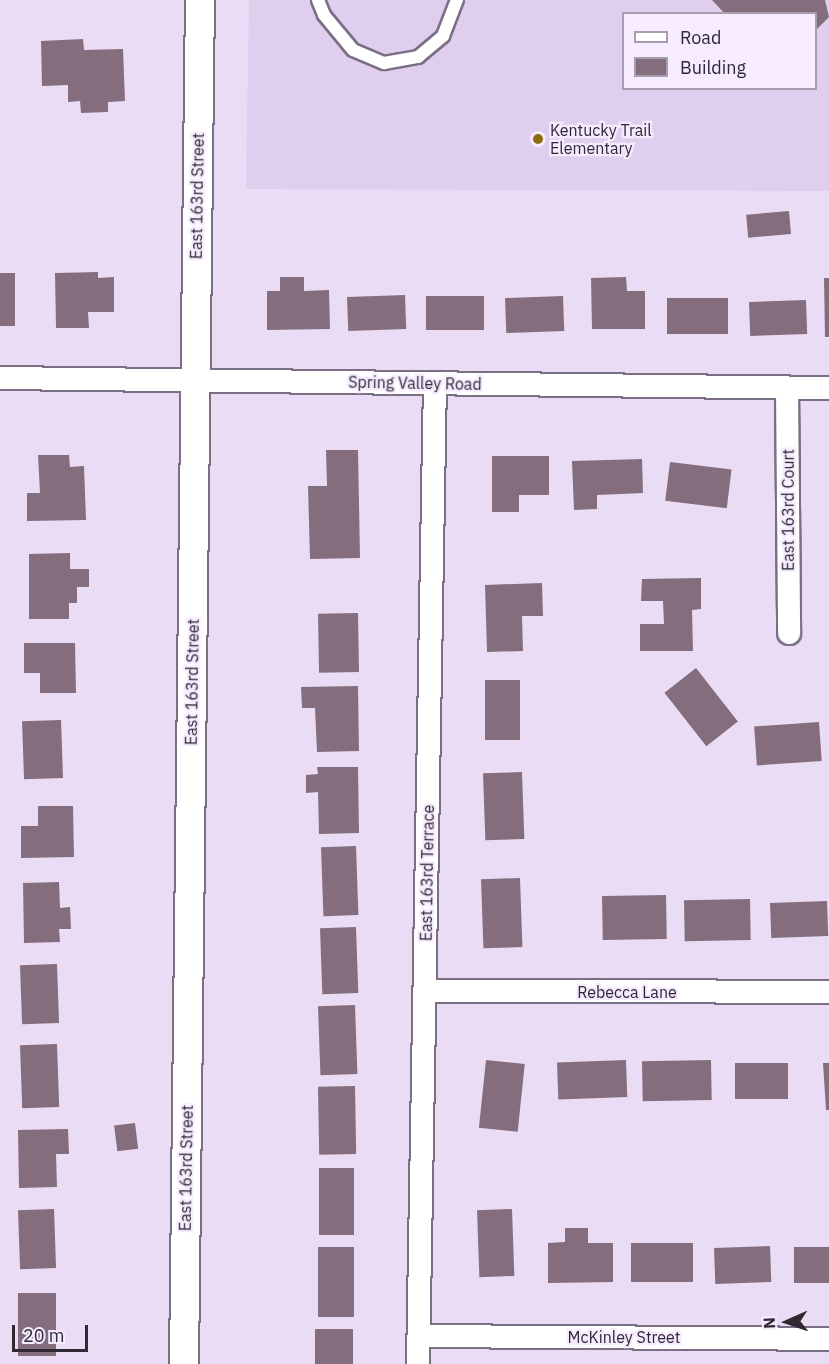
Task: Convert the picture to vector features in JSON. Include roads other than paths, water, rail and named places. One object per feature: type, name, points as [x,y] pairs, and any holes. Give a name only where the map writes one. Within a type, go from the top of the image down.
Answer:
[{"type":"street","name":"East 163rd Street","points":[[184,1364],[200,0]]},
{"type":"street","name":"Spring Valley Road","points":[[0,378],[829,388]]},
{"type":"street","name":"East 163rd Terrace","points":[[418,1364],[435,383]]},
{"type":"street","name":"East 163rd Court","points":[[787,388],[789,633]]},
{"type":"street","name":"Rebecca Lane","points":[[425,991],[829,992]]},
{"type":"street","name":"McKinley Street","points":[[419,1336],[829,1339]]},
{"type":"lane","points":[[318,0],[324,15],[353,50],[384,63],[418,57],[443,36],[457,0]]},
{"type":"place","name":"Kentucky Trail Elementary","points":[[538,139]]}]
